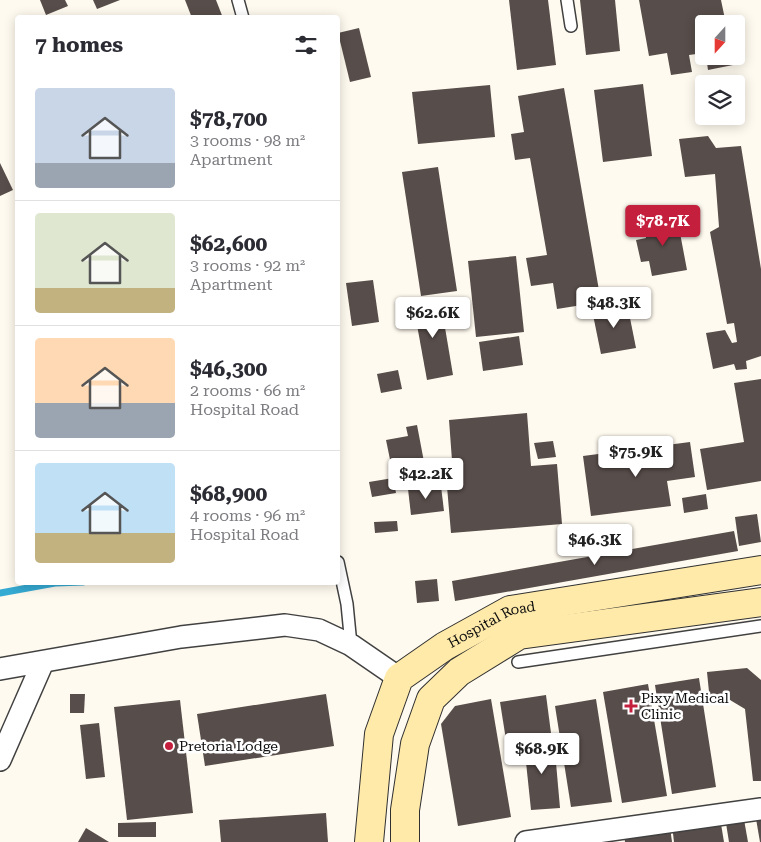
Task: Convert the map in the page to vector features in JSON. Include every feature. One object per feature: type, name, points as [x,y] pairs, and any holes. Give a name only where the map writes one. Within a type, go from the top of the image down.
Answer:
[{"type":"main road","name":"Hospital Road","points":[[399,678],[445,646],[510,610],[761,570]]},
{"type":"main road","name":"Hospital Road","points":[[405,842],[405,810],[416,744],[432,698],[459,672],[520,636],[761,602]]},
{"type":"main road","points":[[369,842],[379,734],[399,678]]},
{"type":"street","points":[[0,669],[181,637],[285,625],[319,630],[351,645],[399,678]]},
{"type":"street","points":[[0,760],[42,662]]},
{"type":"street","points":[[526,842],[761,809]]},
{"type":"lane","points":[[238,0],[242,15]]},
{"type":"lane","points":[[567,0],[570,26]]},
{"type":"lane","points":[[340,571],[347,604],[351,645]]},
{"type":"lane","points":[[518,662],[761,626]]},
{"type":"building","points":[[40,0],[65,0],[68,6],[46,15]]},
{"type":"building","points":[[93,0],[120,0],[97,9]]},
{"type":"building","points":[[185,0],[216,0],[222,15],[191,15]]},
{"type":"building","points":[[509,0],[548,0],[556,65],[517,70]]},
{"type":"building","points":[[580,0],[615,0],[620,51],[586,55]]},
{"type":"building","points":[[639,0],[721,0],[724,15],[695,15],[695,54],[689,55],[692,72],[671,75],[667,53],[649,56]]},
{"type":"building","points":[[359,28],[371,77],[350,82],[340,41],[340,33]]},
{"type":"building","points":[[707,65],[733,65],[708,70]]},
{"type":"building","points":[[643,84],[652,156],[603,162],[594,90]]},
{"type":"building","points":[[490,85],[495,137],[418,144],[412,92]]},
{"type":"building","points":[[564,88],[601,302],[557,309],[553,283],[531,286],[526,258],[547,255],[530,158],[515,160],[511,134],[524,132],[518,96]]},
{"type":"building","points":[[708,136],[716,148],[741,146],[761,269],[761,356],[746,361],[747,369],[736,370],[734,364],[713,369],[706,333],[725,330],[732,343],[737,342],[734,323],[727,324],[710,232],[719,227],[715,174],[685,177],[679,139]]},
{"type":"building","points":[[0,163],[13,190],[0,196]]},
{"type":"building","points":[[438,167],[457,291],[421,296],[402,172]]},
{"type":"building","points":[[677,217],[687,270],[652,276],[649,261],[641,262],[636,240],[646,238],[643,223]]},
{"type":"building","points":[[516,256],[524,332],[476,337],[468,261]]},
{"type":"building","points":[[373,280],[379,322],[352,326],[346,283]]},
{"type":"building","points":[[440,298],[453,375],[427,380],[413,303]]},
{"type":"building","points":[[627,303],[636,348],[601,354],[592,310]]},
{"type":"building","points":[[519,336],[523,365],[483,371],[479,342]]},
{"type":"building","points":[[398,370],[402,389],[381,393],[377,374]]},
{"type":"building","points":[[761,379],[761,481],[707,490],[700,449],[744,442],[734,383]]},
{"type":"building","points":[[527,413],[531,466],[557,464],[562,524],[451,533],[446,475],[453,474],[449,420]]},
{"type":"building","points":[[417,425],[425,467],[393,474],[386,440],[408,436],[406,427]]},
{"type":"building","points":[[553,441],[556,457],[538,459],[534,443]]},
{"type":"building","points":[[690,442],[695,477],[667,481],[671,506],[591,516],[583,456]]},
{"type":"building","points":[[393,478],[396,493],[372,497],[369,482]]},
{"type":"building","points":[[441,486],[444,511],[411,515],[408,489]]},
{"type":"building","points":[[706,494],[708,509],[684,513],[682,498]]},
{"type":"building","points":[[757,514],[761,542],[739,546],[735,517]]},
{"type":"building","points":[[397,521],[398,531],[375,533],[374,522]]},
{"type":"building","points":[[734,531],[738,551],[455,601],[452,581]]},
{"type":"building","points":[[437,579],[439,601],[417,603],[415,581]]},
{"type":"building","points":[[747,668],[761,680],[761,781],[753,781],[745,709],[730,700],[710,702],[707,672]]},
{"type":"building","points":[[699,678],[716,787],[672,794],[655,685]]},
{"type":"building","points":[[648,684],[667,796],[622,803],[603,692]]},
{"type":"building","points":[[70,694],[85,694],[84,713],[70,713]]},
{"type":"building","points":[[326,694],[334,746],[205,766],[197,714]]},
{"type":"building","points":[[546,695],[551,733],[506,740],[500,702]]},
{"type":"building","points":[[491,699],[511,817],[458,826],[441,724],[455,706]]},
{"type":"building","points":[[596,699],[612,802],[571,807],[555,706]]},
{"type":"building","points":[[180,700],[193,813],[127,820],[114,707]]},
{"type":"building","points":[[99,723],[105,777],[86,779],[80,725]]},
{"type":"building","points":[[554,740],[560,808],[531,810],[524,743]]},
{"type":"building","points":[[761,812],[761,842],[760,842],[755,813]]},
{"type":"building","points":[[326,813],[328,842],[221,842],[219,820]]},
{"type":"building","points":[[743,814],[748,842],[729,842],[725,817]]},
{"type":"building","points":[[720,818],[724,842],[674,842],[672,825]]},
{"type":"building","points":[[156,822],[156,837],[118,837],[118,823]]},
{"type":"building","points":[[670,827],[672,842],[625,842],[624,833]]},
{"type":"building","points":[[86,828],[109,842],[78,842]]},
{"type":"waterway","points":[[0,593],[44,585]]},
{"type":"place","name":"Pixy Medical Clinic","points":[[631,706]]},
{"type":"place","name":"Pretoria Lodge","points":[[169,746]]}]
